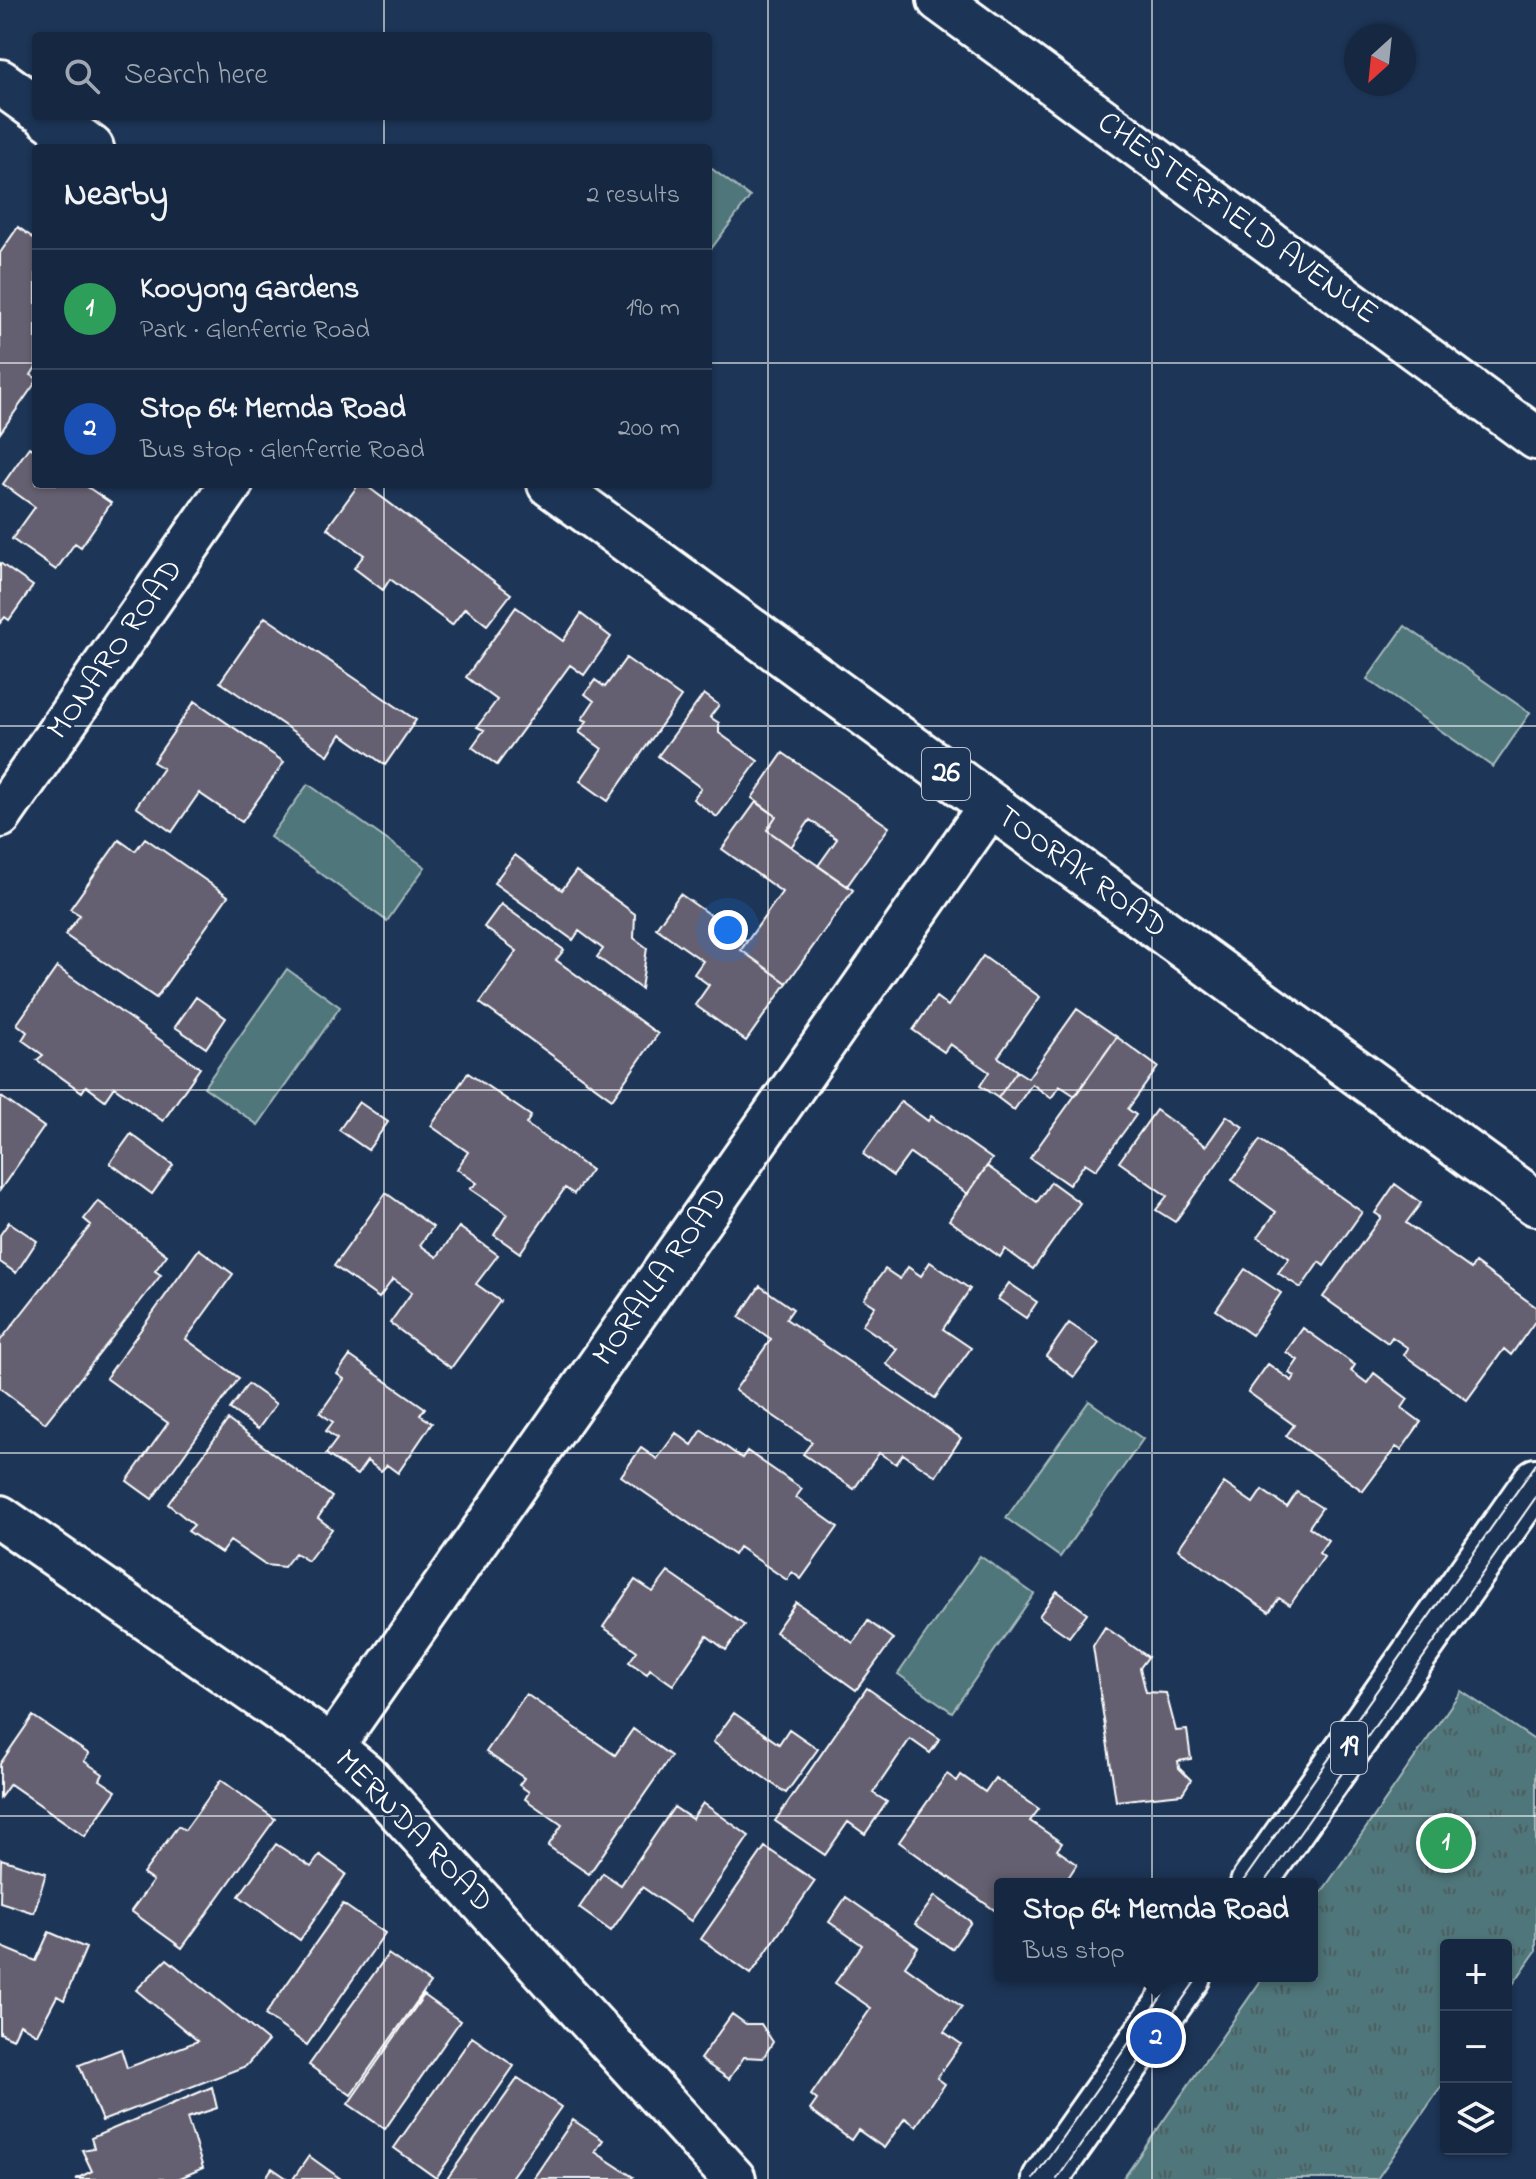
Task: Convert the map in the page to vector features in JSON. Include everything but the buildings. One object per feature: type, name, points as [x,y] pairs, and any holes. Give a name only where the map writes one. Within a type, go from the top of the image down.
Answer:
[{"type":"main road","points":[[0,82],[32,105]]},
{"type":"main road","points":[[52,120],[86,144]]},
{"type":"main road","name":"TOORAK ROAD","points":[[555,488],[1536,1203]]},
{"type":"main road","name":"19","points":[[1257,1878],[1536,1481]]},
{"type":"main road","points":[[1045,2179],[1184,1982]]},
{"type":"street","name":"CHESTERFIELD AVENUE","points":[[939,0],[1536,438]]},
{"type":"street","name":"MONARO ROAD","points":[[0,816],[228,488]]},
{"type":"street","name":"MORALLA ROAD","points":[[332,1747],[990,806]]},
{"type":"street","name":"MERNDA ROAD","points":[[0,1517],[332,1747],[365,1774],[734,2179]]},
{"type":"green space","points":[[712,169],[750,197],[712,248]]},
{"type":"green space","points":[[1405,626],[1530,713],[1493,767],[1367,679]]},
{"type":"green space","points":[[308,784],[425,867],[387,921],[270,837]]},
{"type":"green space","points":[[287,969],[340,1007],[258,1125],[204,1087]]},
{"type":"green space","points":[[1089,1401],[1143,1439],[1060,1557],[1006,1518]]},
{"type":"green space","points":[[980,1556],[1034,1594],[952,1712],[898,1674]]},
{"type":"green space","points":[[1461,1691],[1536,1741],[1536,1951],[1512,1985],[1512,1939],[1440,1939],[1440,2089],[1377,2179],[1123,2179],[1260,1982],[1318,1982],[1318,1897]]},
{"type":"tram line","points":[[1245,1878],[1536,1464]]},
{"type":"tram line","points":[[1268,1878],[1536,1497]]},
{"type":"tram line","points":[[1033,2179],[1172,1982]]},
{"type":"tram line","points":[[1057,2179],[1195,1982]]},
{"type":"place","name":"Kooyong Gardens","points":[[1446,1843]]},
{"type":"place","name":"Stop 64: Mernda Road","points":[[1156,2038]]}]
